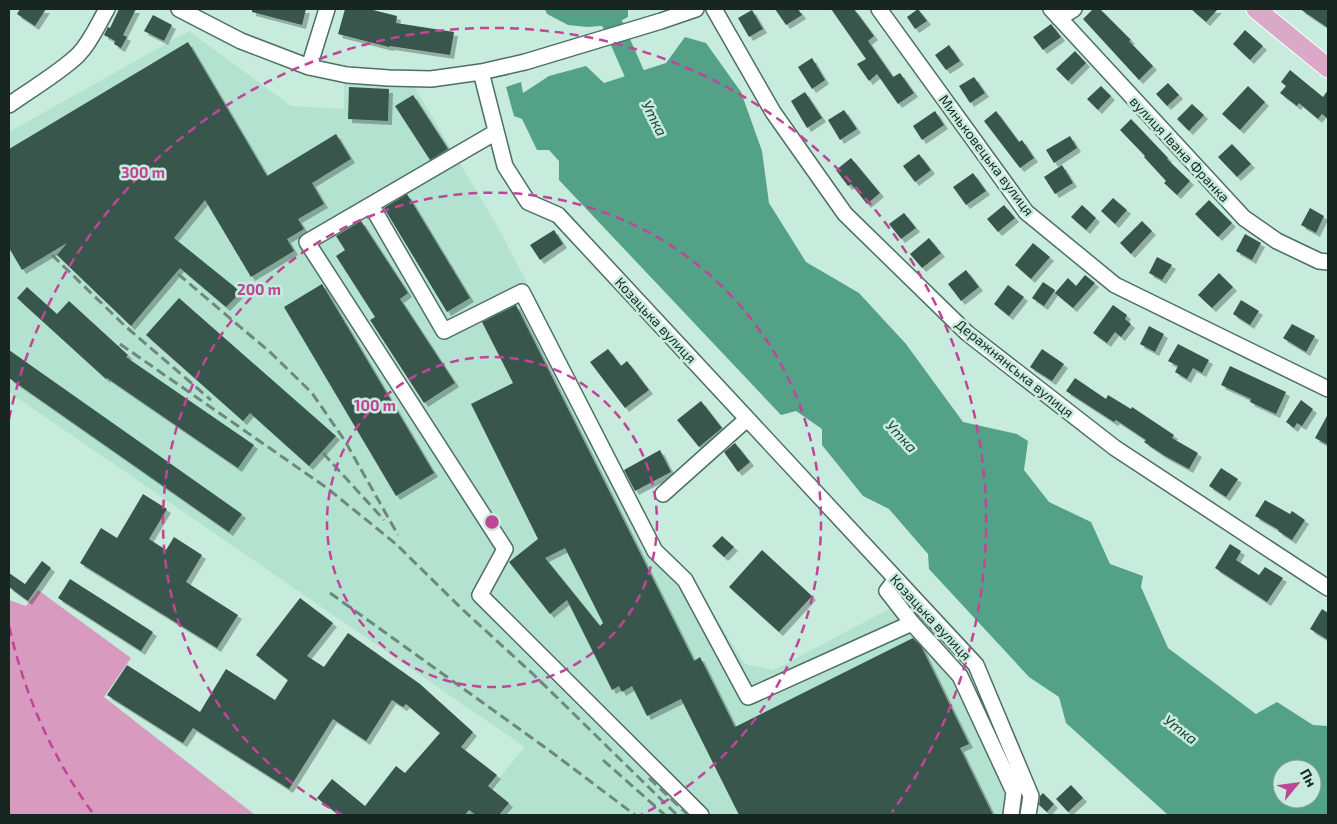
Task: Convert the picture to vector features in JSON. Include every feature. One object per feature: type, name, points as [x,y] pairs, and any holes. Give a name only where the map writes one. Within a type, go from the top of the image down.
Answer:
[{"type":"main road","points":[[1256,9],[1328,68]]},
{"type":"street","points":[[9,105],[62,68],[78,54],[88,42],[107,9]]},
{"type":"street","points":[[179,9],[241,41],[309,67],[347,75],[431,79],[481,72],[525,62],[696,9]]},
{"type":"street","points":[[309,67],[327,9]]},
{"type":"street","name":"Деражнянська вулиця","points":[[714,9],[773,112],[845,214],[967,333],[1115,448],[1328,588]]},
{"type":"street","name":"Миньковецька вулиця","points":[[879,9],[1026,212],[1115,285],[1328,389]]},
{"type":"street","points":[[1055,14],[1074,9]]},
{"type":"street","name":"вулиця Івана Франка","points":[[1055,14],[1244,218],[1277,241],[1319,261],[1328,262]]},
{"type":"street","name":"Козацька вулиця","points":[[481,72],[504,166],[528,202],[558,215],[976,665],[1031,796],[1028,815]]},
{"type":"street","points":[[496,132],[307,242],[505,548],[480,595],[701,815]]},
{"type":"street","points":[[371,205],[444,331],[522,292],[655,551],[685,580],[748,697],[912,623]]},
{"type":"street","points":[[663,494],[748,419]]},
{"type":"street","points":[[896,579],[887,591],[912,623],[960,676],[1014,792],[1011,815]]},
{"type":"shaded area","points":[[189,31],[291,106],[344,109],[344,84],[414,86],[496,224],[543,313],[661,549],[688,574],[745,664],[774,670],[904,601],[969,673],[1022,796],[1019,815],[468,815],[525,747],[9,392],[9,132]]},
{"type":"shaded area","points":[[38,590],[131,658],[104,697],[255,815],[9,815],[9,600],[26,606]]},
{"type":"water","points":[[545,9],[628,9],[628,17],[613,25],[587,27],[568,25],[547,14]]},
{"type":"water","points":[[685,37],[706,43],[741,92],[762,151],[769,203],[806,262],[859,293],[906,344],[963,422],[1017,434],[1028,441],[1024,470],[1049,502],[1091,522],[1110,564],[1143,576],[1141,587],[1168,648],[1256,714],[1277,702],[1313,725],[1328,726],[1328,815],[1168,815],[1066,723],[1059,697],[1029,677],[929,569],[928,554],[889,509],[863,496],[822,445],[822,429],[796,411],[781,415],[559,180],[559,161],[549,150],[537,150],[522,119],[514,116],[506,87],[521,82],[523,93],[549,76],[586,66],[604,83],[666,63]]},
{"type":"building","points":[[20,9],[46,9],[35,26],[17,14]]},
{"type":"building","points":[[119,9],[136,9],[123,35],[127,37],[121,48],[114,44],[115,41],[104,35],[108,27],[110,28]]},
{"type":"building","points":[[252,9],[306,9],[302,25],[252,12]]},
{"type":"building","points":[[345,9],[369,9],[397,16],[396,23],[454,32],[450,55],[389,47],[338,34]]},
{"type":"building","points":[[775,9],[798,9],[802,15],[786,25]]},
{"type":"building","points":[[831,9],[854,9],[874,36],[868,41],[893,77],[900,73],[914,93],[898,104],[877,74],[869,81],[857,64],[866,59]]},
{"type":"building","points":[[918,9],[927,21],[915,29],[907,17]]},
{"type":"building","points":[[1093,9],[1100,9],[1131,40],[1129,41],[1153,66],[1139,80],[1083,19]]},
{"type":"building","points":[[1191,9],[1218,9],[1206,22]]},
{"type":"building","points":[[1300,9],[1328,9],[1328,28]]},
{"type":"building","points":[[752,10],[763,29],[749,37],[738,18]]},
{"type":"building","points":[[153,15],[172,25],[164,41],[144,31]]},
{"type":"building","points":[[1051,24],[1061,37],[1043,50],[1033,37]]},
{"type":"building","points":[[1245,30],[1263,46],[1250,60],[1233,44]]},
{"type":"building","points":[[188,42],[267,176],[336,134],[351,159],[312,183],[324,204],[298,219],[304,229],[287,239],[294,251],[251,277],[205,200],[174,238],[241,292],[226,307],[180,268],[131,326],[57,255],[67,243],[22,270],[9,248],[9,149]]},
{"type":"building","points":[[949,45],[960,61],[946,70],[935,55]]},
{"type":"building","points":[[1075,51],[1086,63],[1068,81],[1056,69]]},
{"type":"building","points":[[812,58],[825,80],[812,89],[798,67]]},
{"type":"building","points":[[1290,70],[1323,97],[1328,90],[1328,119],[1322,114],[1318,119],[1299,103],[1297,106],[1280,93],[1286,86],[1281,82]]},
{"type":"building","points":[[974,77],[985,93],[970,103],[959,86]]},
{"type":"building","points":[[1168,83],[1179,95],[1167,106],[1156,94]]},
{"type":"building","points":[[1101,86],[1111,96],[1098,110],[1087,99]]},
{"type":"building","points":[[1248,86],[1265,102],[1240,130],[1222,114]]},
{"type":"building","points":[[349,87],[389,89],[388,121],[348,119]]},
{"type":"building","points":[[805,92],[822,118],[807,128],[791,101]]},
{"type":"building","points":[[413,95],[448,149],[430,160],[395,106]]},
{"type":"building","points":[[1192,104],[1204,115],[1189,131],[1177,119]]},
{"type":"building","points":[[844,110],[857,129],[840,140],[828,120]]},
{"type":"building","points":[[935,111],[944,125],[922,140],[913,126]]},
{"type":"building","points":[[996,111],[1019,142],[1022,140],[1034,158],[1020,168],[984,121]]},
{"type":"building","points":[[1131,119],[1190,181],[1177,195],[1164,183],[1166,181],[1120,130]]},
{"type":"building","points":[[1070,136],[1077,148],[1054,163],[1046,150]]},
{"type":"building","points":[[1232,144],[1251,164],[1237,177],[1218,157]]},
{"type":"building","points":[[919,154],[931,170],[915,182],[903,166]]},
{"type":"building","points":[[851,158],[880,193],[867,204],[851,184],[848,186],[836,170]]},
{"type":"building","points":[[1062,165],[1073,183],[1055,194],[1044,177]]},
{"type":"building","points":[[973,173],[986,191],[966,205],[953,187]]},
{"type":"building","points":[[407,194],[470,298],[447,312],[384,208]]},
{"type":"building","points":[[1113,198],[1127,210],[1115,224],[1101,211]]},
{"type":"building","points":[[1209,200],[1232,223],[1218,237],[1195,214]]},
{"type":"building","points":[[1004,205],[1015,218],[998,232],[987,219]]},
{"type":"building","points":[[1082,205],[1096,218],[1086,230],[1071,217]]},
{"type":"building","points":[[1310,208],[1324,216],[1316,233],[1301,225]]},
{"type":"building","points":[[904,213],[916,228],[901,239],[889,224]]},
{"type":"building","points":[[361,221],[408,293],[400,299],[455,383],[424,403],[370,320],[375,317],[336,256],[345,250],[336,236]]},
{"type":"building","points":[[1142,221],[1152,231],[1131,254],[1120,243]]},
{"type":"building","points":[[554,230],[563,244],[540,260],[530,245]]},
{"type":"building","points":[[1245,234],[1261,243],[1252,260],[1236,251]]},
{"type":"building","points":[[929,238],[941,253],[922,268],[910,254]]},
{"type":"building","points":[[1033,243],[1050,257],[1031,279],[1015,265]]},
{"type":"building","points":[[1157,257],[1172,265],[1162,280],[1149,273]]},
{"type":"building","points":[[966,270],[979,287],[961,301],[948,284]]},
{"type":"building","points":[[1219,273],[1233,287],[1212,308],[1198,295]]},
{"type":"building","points":[[1085,275],[1095,283],[1073,308],[1055,293],[1068,278],[1076,286]]},
{"type":"building","points":[[1043,282],[1055,290],[1044,306],[1032,298]]},
{"type":"building","points":[[322,284],[434,473],[396,496],[284,307]]},
{"type":"building","points":[[1008,285],[1024,297],[1009,316],[994,304]]},
{"type":"building","points":[[27,287],[57,314],[69,301],[128,355],[126,357],[254,445],[238,468],[106,379],[17,298]]},
{"type":"building","points":[[179,298],[336,436],[309,466],[250,413],[243,421],[146,335]]},
{"type":"building","points":[[1241,300],[1259,311],[1250,325],[1233,314]]},
{"type":"building","points":[[516,305],[694,661],[700,657],[735,727],[913,638],[921,646],[969,744],[960,748],[993,815],[739,815],[681,699],[647,716],[632,686],[622,692],[619,686],[612,690],[567,600],[550,614],[509,562],[538,539],[471,404],[513,383],[482,322]],"holes":[[[565,548],[603,623],[600,626],[545,558]]]},
{"type":"building","points":[[1113,305],[1127,315],[1125,319],[1131,324],[1121,337],[1115,332],[1107,343],[1093,333]]},
{"type":"building","points":[[1292,324],[1315,336],[1306,352],[1283,338]]},
{"type":"building","points":[[1149,326],[1164,334],[1155,352],[1140,344]]},
{"type":"building","points":[[1178,344],[1209,360],[1202,373],[1193,368],[1187,379],[1175,372],[1178,366],[1168,361]]},
{"type":"building","points":[[608,349],[621,366],[627,361],[649,390],[625,408],[590,362]]},
{"type":"building","points":[[1042,349],[1064,364],[1052,381],[1030,367]]},
{"type":"building","points":[[9,350],[242,514],[229,532],[9,378]]},
{"type":"building","points":[[1230,366],[1286,392],[1276,414],[1250,402],[1251,399],[1221,385]]},
{"type":"building","points":[[1075,378],[1106,399],[1108,395],[1131,409],[1132,407],[1174,435],[1172,438],[1198,453],[1189,469],[1144,442],[1146,440],[1116,420],[1114,422],[1066,391]]},
{"type":"building","points":[[1301,400],[1313,409],[1302,426],[1297,423],[1294,428],[1286,422]]},
{"type":"building","points":[[701,401],[722,428],[699,447],[677,420]]},
{"type":"building","points":[[1328,414],[1328,445],[1315,438]]},
{"type":"building","points":[[735,443],[750,462],[738,472],[724,452]]},
{"type":"building","points":[[660,450],[671,472],[635,491],[624,470]]},
{"type":"building","points":[[1221,468],[1238,479],[1226,497],[1209,486]]},
{"type":"building","points":[[143,494],[167,509],[149,539],[166,550],[174,537],[202,555],[186,582],[238,615],[217,648],[80,563],[101,528],[117,538]]},
{"type":"building","points":[[1265,500],[1290,514],[1292,511],[1305,520],[1292,540],[1255,516]]},
{"type":"building","points":[[722,536],[734,547],[724,557],[712,546]]},
{"type":"building","points":[[1230,544],[1241,551],[1236,560],[1259,575],[1265,567],[1283,578],[1267,602],[1215,568]]},
{"type":"building","points":[[762,550],[812,596],[779,632],[729,587]]},
{"type":"building","points":[[42,561],[51,568],[28,601],[9,587],[9,573],[25,584]]},
{"type":"building","points":[[70,579],[153,632],[141,651],[58,598]]},
{"type":"building","points":[[300,598],[333,623],[307,656],[324,667],[348,633],[420,684],[473,732],[461,747],[497,775],[488,786],[509,803],[499,815],[476,815],[469,810],[465,815],[339,815],[317,798],[332,779],[365,806],[396,766],[405,773],[440,733],[406,704],[403,707],[392,700],[366,741],[333,719],[289,789],[193,728],[183,743],[107,695],[127,665],[200,712],[226,669],[275,700],[288,680],[256,655]]},
{"type":"building","points":[[1322,609],[1328,613],[1328,640],[1310,629]]},
{"type":"building","points":[[1071,785],[1083,798],[1068,812],[1056,799]]},
{"type":"building","points":[[1043,793],[1054,804],[1047,812],[1039,805],[1040,796]]},
{"type":"waterway","name":"Утка","points":[[604,9],[645,98]]},
{"type":"railway","points":[[52,255],[124,325],[211,400]]},
{"type":"railway","points":[[178,274],[271,353],[312,393],[345,441],[398,535]]},
{"type":"railway","points":[[120,344],[327,488],[396,544],[462,609],[534,675],[677,815]]},
{"type":"railway","points":[[323,453],[384,520]]},
{"type":"railway","points":[[330,593],[550,751],[635,815]]},
{"type":"railway","points":[[603,760],[665,815]]},
{"type":"railway","points":[[649,778],[688,815]]}]
